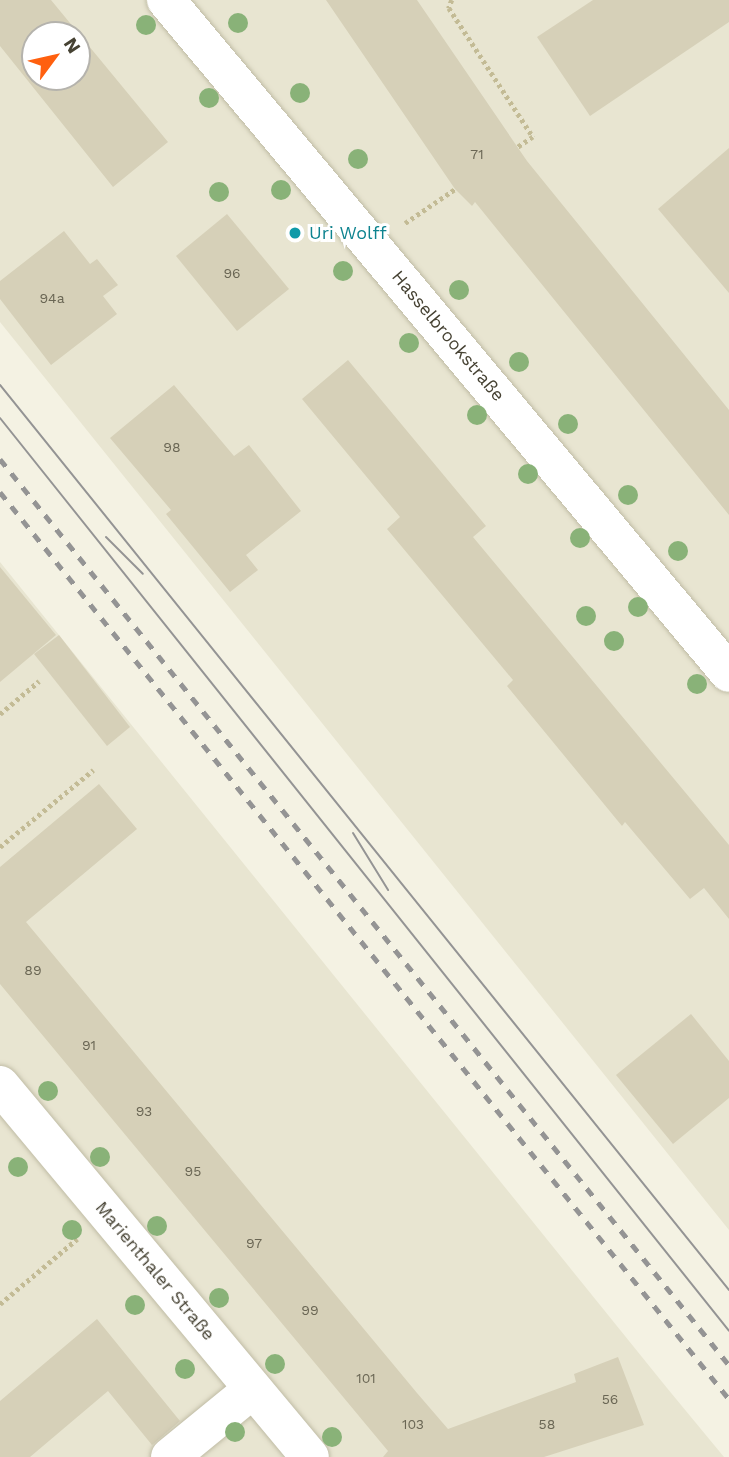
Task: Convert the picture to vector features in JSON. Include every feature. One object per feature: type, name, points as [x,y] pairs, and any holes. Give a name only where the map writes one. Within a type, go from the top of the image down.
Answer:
[{"type":"street","name":"Hasselbrookstraße","points":[[166,0],[729,673]]},
{"type":"street","name":"Marienthaler Straße","points":[[0,1084],[310,1457]]},
{"type":"street","points":[[170,1457],[253,1389]]},
{"type":"path","points":[[452,0],[449,8],[533,137],[518,146]]},
{"type":"path","points":[[373,246],[455,189]]},
{"type":"path","points":[[0,714],[40,681]]},
{"type":"path","points":[[0,847],[93,769]]},
{"type":"path","points":[[0,1304],[108,1214]]},
{"type":"shaded area","points":[[0,0],[729,0],[729,1230],[0,322]]},
{"type":"shaded area","points":[[0,562],[667,1388],[724,1457],[0,1457]]},
{"type":"building","points":[[0,0],[51,0],[68,21],[21,21],[21,72],[0,46]]},
{"type":"building","points":[[326,0],[417,0],[527,161],[729,410],[729,515],[475,202],[472,206],[455,189]]},
{"type":"building","points":[[593,0],[729,0],[729,22],[590,116],[537,37]]},
{"type":"building","points":[[91,49],[168,142],[113,187],[36,91],[91,91]]},
{"type":"building","points":[[729,148],[729,293],[658,209]]},
{"type":"building","points":[[227,214],[289,289],[237,331],[176,256]]},
{"type":"building","points":[[64,231],[90,264],[97,259],[118,285],[103,296],[117,314],[51,365],[0,299],[0,281]]},
{"type":"building","points":[[348,360],[486,526],[473,537],[729,845],[729,919],[704,888],[690,899],[625,822],[622,826],[507,686],[513,680],[387,529],[400,517],[302,399]]},
{"type":"building","points":[[174,385],[234,456],[249,445],[301,511],[246,555],[258,570],[230,592],[166,514],[171,510],[110,438]]},
{"type":"building","points":[[0,567],[56,635],[0,682]]},
{"type":"building","points":[[59,635],[130,727],[107,746],[34,654]]},
{"type":"building","points":[[99,784],[137,829],[26,922],[417,1393],[448,1429],[576,1382],[574,1374],[618,1357],[644,1425],[544,1457],[383,1457],[388,1451],[0,984],[0,867]]},
{"type":"building","points":[[691,1014],[729,1061],[729,1098],[673,1144],[616,1075]]},
{"type":"building","points":[[97,1319],[180,1421],[152,1445],[108,1391],[30,1457],[0,1457],[0,1401]]},
{"type":"tram line","points":[[0,385],[729,1290]]},
{"type":"tram line","points":[[0,418],[729,1331]]},
{"type":"tram line","points":[[106,537],[143,574]]},
{"type":"tram line","points":[[353,833],[388,890]]},
{"type":"railway","points":[[0,459],[729,1365]]},
{"type":"railway","points":[[0,492],[729,1399]]},
{"type":"place","name":"Uri Wolff","points":[[295,233]]}]
